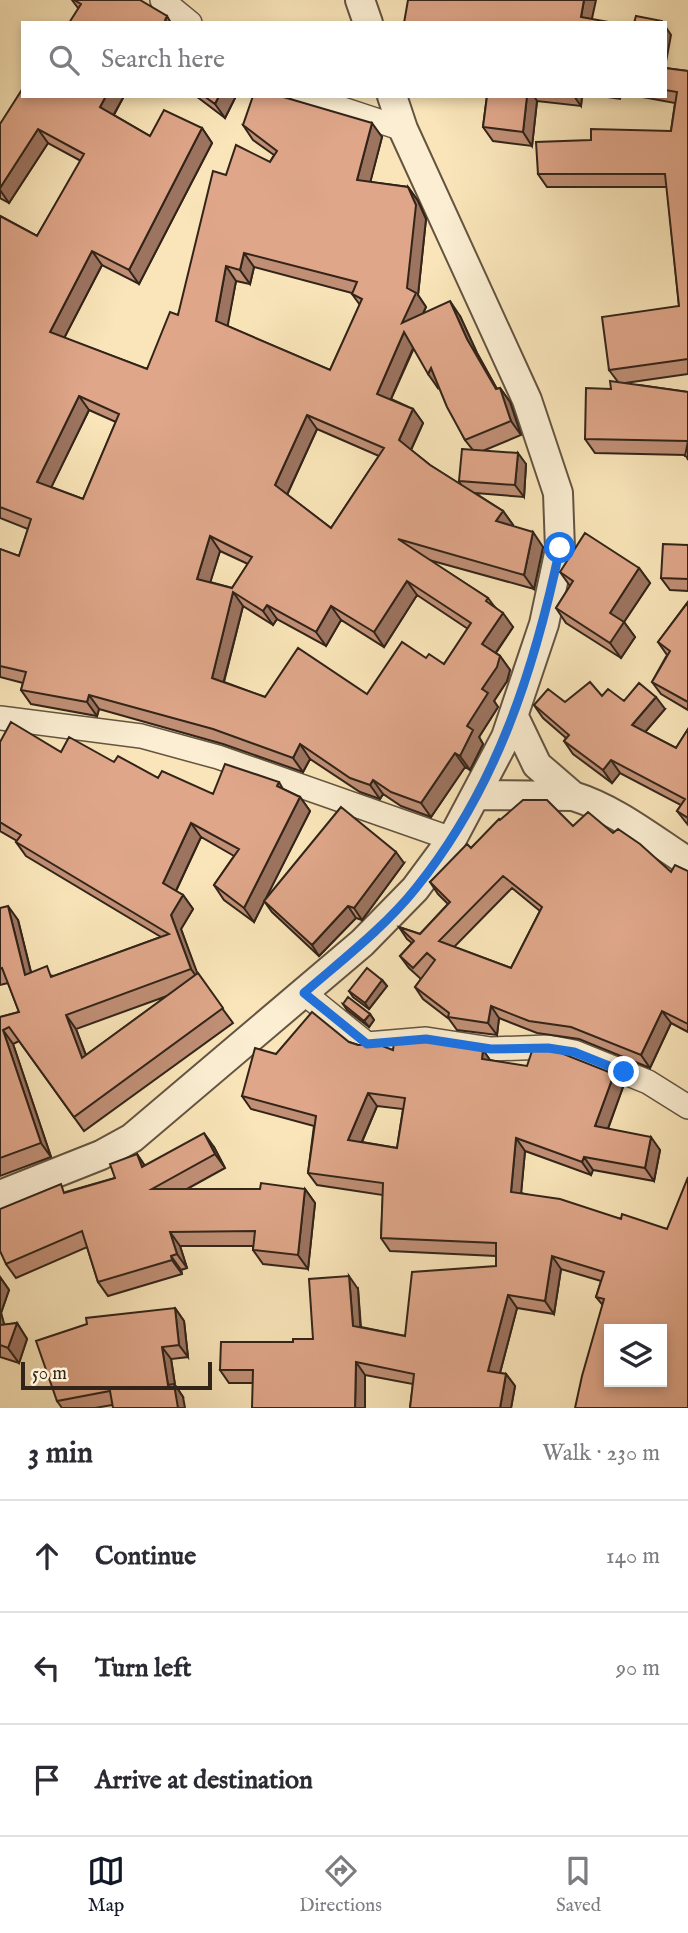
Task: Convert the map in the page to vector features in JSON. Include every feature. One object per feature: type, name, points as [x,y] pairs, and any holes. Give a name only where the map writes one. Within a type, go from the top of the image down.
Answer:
[{"type":"street","points":[[162,0],[188,21]]},
{"type":"street","points":[[360,0],[367,21]]},
{"type":"street","points":[[309,98],[403,129]]},
{"type":"street","points":[[0,1195],[101,1155],[132,1139],[362,943],[415,889],[452,839],[514,717],[544,624],[560,548],[558,493],[527,400],[403,129],[393,98]]},
{"type":"street","points":[[514,717],[537,765],[546,776],[573,796],[608,810],[688,862]]},
{"type":"street","points":[[0,718],[141,736],[231,761],[452,839]]},
{"type":"street","points":[[476,795],[573,796]]},
{"type":"street","points":[[304,993],[367,1044],[426,1039],[491,1049],[548,1048],[574,1052],[648,1083],[688,1107]]},
{"type":"building","points":[[74,0],[140,0],[167,16],[166,21],[70,21],[81,4]]},
{"type":"building","points":[[408,0],[584,0],[581,17],[603,21],[404,21]]},
{"type":"building","points":[[636,16],[662,21],[635,21]]},
{"type":"building","points":[[667,68],[688,71],[688,359],[609,370],[602,317],[679,306],[665,174],[538,174],[536,142],[591,140],[591,129],[671,131],[677,92],[667,90]]},
{"type":"building","points":[[21,91],[21,98],[105,98],[100,107],[150,136],[164,110],[202,128],[129,270],[92,251],[50,332],[147,369],[170,312],[178,315],[213,171],[226,175],[236,145],[270,162],[277,151],[243,125],[252,98],[287,98],[372,123],[357,180],[408,187],[416,205],[407,288],[416,293],[402,323],[450,301],[467,339],[496,389],[500,388],[511,421],[465,440],[447,407],[431,368],[428,374],[404,332],[377,394],[413,409],[399,440],[430,465],[503,511],[496,521],[533,532],[524,575],[398,539],[488,598],[486,601],[503,613],[482,644],[500,656],[497,667],[482,689],[488,693],[467,726],[473,730],[460,756],[455,753],[421,803],[391,792],[373,780],[370,785],[350,778],[300,744],[293,758],[213,729],[89,695],[87,702],[21,690],[26,672],[0,666],[0,549],[19,556],[31,519],[0,507],[0,216],[37,236],[84,154],[38,129],[0,188],[0,124]],"holes":[[[244,253],[357,282],[352,294],[362,299],[330,370],[216,321],[226,266],[240,270]],[[79,396],[119,414],[83,499],[37,482]],[[307,415],[384,448],[331,528],[275,485]],[[210,536],[252,557],[232,588],[197,579]],[[407,581],[471,623],[444,664],[429,654],[426,658],[402,642],[367,694],[298,648],[265,697],[212,678],[233,592],[263,611],[267,605],[316,632],[331,606],[374,632]]]},
{"type":"building","points":[[207,98],[218,98],[215,104]]},
{"type":"building","points":[[487,98],[527,98],[523,132],[483,127]]},
{"type":"building","points":[[610,381],[688,392],[688,441],[585,439],[586,388],[611,389]]},
{"type":"building","points":[[462,449],[518,453],[515,485],[459,481]]},
{"type":"building","points":[[585,533],[639,568],[610,613],[624,622],[610,643],[556,608],[573,581],[560,572]]},
{"type":"building","points":[[663,544],[688,545],[688,579],[661,578]]},
{"type":"building","points":[[688,602],[688,702],[652,682],[670,651],[658,642]]},
{"type":"building","points":[[590,682],[602,696],[608,689],[624,701],[639,683],[656,697],[632,725],[676,748],[688,729],[688,818],[677,811],[685,799],[611,760],[603,770],[564,741],[569,735],[534,705],[548,689],[565,702]]},
{"type":"building","points":[[11,722],[61,752],[69,737],[114,762],[118,756],[158,778],[162,771],[213,794],[225,764],[279,782],[277,786],[300,797],[244,908],[214,885],[239,849],[191,823],[163,883],[183,895],[171,915],[191,969],[66,1015],[82,1058],[198,973],[223,1008],[74,1117],[9,1027],[3,1030],[41,1143],[0,1158],[0,1017],[19,1012],[2,968],[0,969],[0,908],[8,906],[25,975],[47,966],[51,977],[169,934],[16,842],[21,835],[0,822],[0,742]]},
{"type":"building","points":[[523,800],[547,800],[573,826],[588,812],[613,833],[618,829],[640,844],[671,872],[675,865],[688,871],[688,1024],[662,1011],[641,1055],[571,1027],[529,1021],[491,1006],[488,1023],[448,1017],[449,1013],[415,987],[435,960],[427,953],[413,968],[400,956],[414,941],[399,927],[420,934],[450,902],[430,882],[467,844],[471,848]],"holes":[[[503,876],[542,907],[511,968],[439,941]]]},
{"type":"building","points":[[341,807],[396,852],[354,908],[348,906],[312,945],[264,901]]},
{"type":"building","points":[[367,968],[382,980],[365,1003],[349,991]]},
{"type":"building","points":[[348,997],[370,1014],[364,1021],[343,1004]]},
{"type":"building","points":[[312,1012],[349,1042],[358,1045],[377,1044],[393,1050],[394,1042],[416,1040],[483,1050],[482,1059],[527,1066],[533,1048],[538,1048],[561,1053],[614,1074],[595,1126],[651,1137],[645,1168],[584,1157],[582,1162],[516,1138],[511,1192],[560,1199],[621,1219],[622,1214],[667,1229],[688,1177],[688,1408],[575,1408],[604,1299],[596,1297],[604,1272],[552,1256],[545,1301],[508,1295],[488,1371],[506,1374],[500,1408],[410,1408],[414,1374],[356,1362],[355,1408],[252,1408],[253,1370],[220,1370],[221,1342],[293,1342],[293,1339],[313,1339],[309,1279],[349,1276],[353,1326],[405,1336],[412,1272],[496,1266],[496,1243],[381,1238],[383,1183],[308,1173],[316,1116],[242,1096],[255,1048],[276,1054]],"holes":[[[368,1093],[405,1098],[397,1148],[348,1140]]]},
{"type":"building","points":[[204,1133],[215,1154],[152,1189],[260,1189],[261,1183],[305,1189],[298,1255],[253,1250],[255,1231],[170,1232],[177,1254],[171,1256],[172,1260],[98,1282],[82,1231],[6,1264],[0,1251],[0,1209],[61,1184],[64,1193],[115,1178],[110,1164],[137,1154],[142,1167]]},
{"type":"building","points":[[175,1308],[179,1345],[162,1347],[168,1385],[174,1384],[178,1408],[113,1408],[110,1391],[57,1401],[36,1341],[87,1324],[86,1318]]},
{"type":"building","points":[[17,1323],[8,1348],[0,1345],[0,1325]]},
{"type":"route","points":[[560,548],[544,624],[528,680],[506,737],[452,839],[415,889],[362,943],[304,993],[367,1044],[426,1039],[491,1049],[548,1048],[574,1052],[624,1072]]}]
